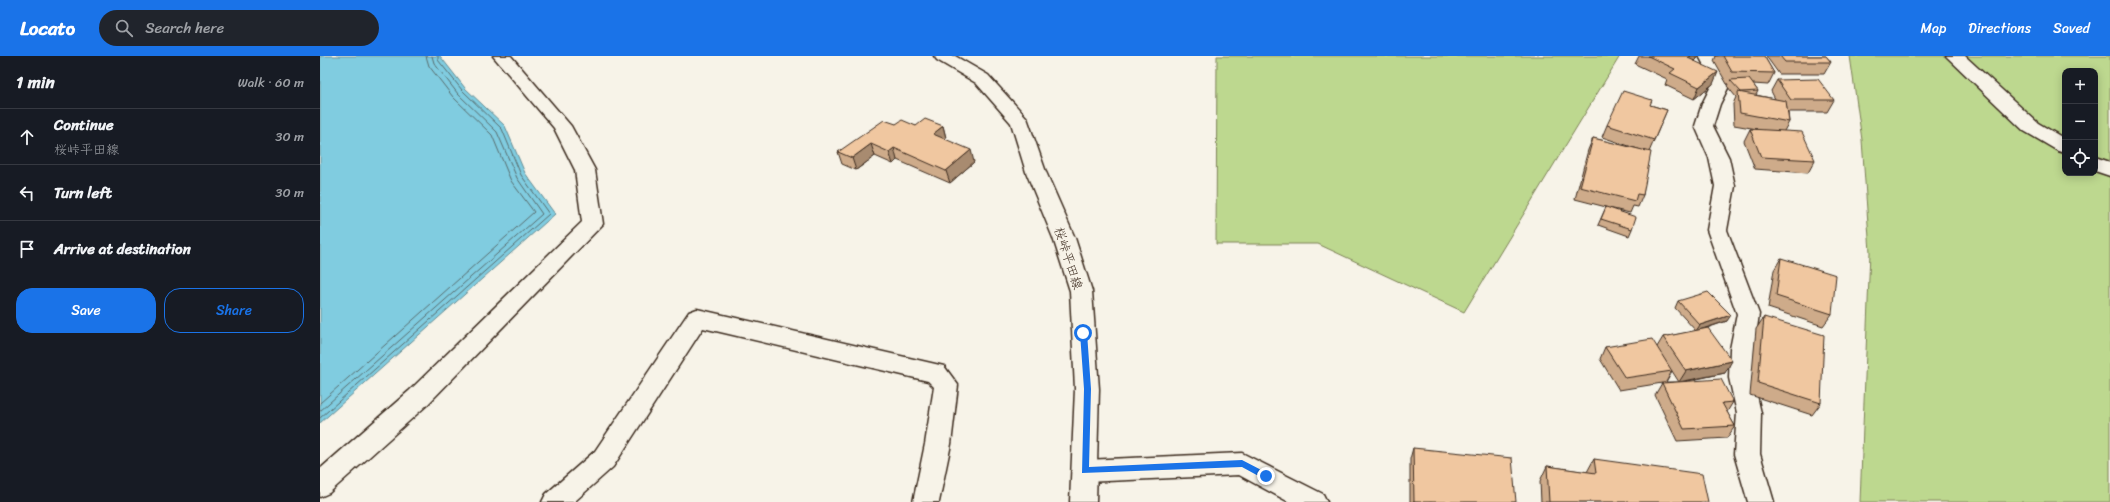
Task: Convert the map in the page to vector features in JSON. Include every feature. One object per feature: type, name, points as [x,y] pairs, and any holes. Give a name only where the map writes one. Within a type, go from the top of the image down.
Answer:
[{"type":"street","points":[[320,485],[418,398],[593,224],[584,170],[562,126],[502,56]]},
{"type":"street","name":"桜峠平田線","points":[[943,56],[982,79],[1020,122],[1036,172],[1064,238],[1081,291],[1087,389],[1083,502]]},
{"type":"street","points":[[1708,56],[1722,82],[1711,104],[1704,126],[1719,158],[1725,186],[1717,230],[1748,314],[1742,349],[1740,378],[1749,413],[1747,454],[1761,502]]},
{"type":"street","points":[[1955,56],[2031,127],[2062,145]]},
{"type":"street","points":[[2098,165],[2110,170]]},
{"type":"street","points":[[555,502],[604,459],[697,318],[936,373],[946,385],[938,444],[926,502]]},
{"type":"street","points":[[1085,471],[1242,464],[1314,502]]},
{"type":"green space","points":[[1217,56],[1620,56],[1464,312],[1318,244],[1216,244]]},
{"type":"green space","points":[[1850,56],[2110,56],[2110,502],[1860,502],[1870,252],[1862,140]]},
{"type":"water","points":[[320,56],[440,56],[465,88],[505,126],[525,173],[555,214],[320,423]]},
{"type":"building","points":[[1648,56],[1691,56],[1688,58],[1718,72],[1699,87],[1670,73],[1675,69]]},
{"type":"building","points":[[1723,56],[1764,56],[1774,73],[1732,72]]},
{"type":"building","points":[[1780,56],[1826,56],[1831,62],[1785,62]]},
{"type":"building","points":[[1749,79],[1758,91],[1741,92],[1730,80]]},
{"type":"building","points":[[1818,79],[1834,100],[1791,100],[1777,80]]},
{"type":"building","points":[[1623,91],[1652,100],[1650,105],[1667,110],[1654,140],[1607,125]]},
{"type":"building","points":[[1738,92],[1786,101],[1789,122],[1740,113]]},
{"type":"building","points":[[925,119],[943,126],[933,134],[971,150],[946,171],[894,148],[889,152],[871,144],[852,158],[838,152],[884,120],[896,124],[902,120],[916,126]]},
{"type":"building","points":[[1750,129],[1802,132],[1815,160],[1761,157]]},
{"type":"building","points":[[1593,138],[1651,152],[1643,195],[1637,194],[1635,201],[1580,187]]},
{"type":"building","points":[[1606,207],[1636,217],[1632,229],[1601,219]]},
{"type":"building","points":[[1781,258],[1836,275],[1832,314],[1776,296]]},
{"type":"building","points":[[1708,292],[1731,315],[1700,325],[1678,301]]},
{"type":"building","points":[[1764,317],[1824,335],[1821,403],[1758,383]]},
{"type":"building","points":[[1708,328],[1732,361],[1686,371],[1663,337]]},
{"type":"building","points":[[1652,339],[1672,371],[1625,378],[1605,347]]},
{"type":"building","points":[[1721,379],[1733,402],[1722,403],[1735,426],[1684,429],[1662,383]]},
{"type":"building","points":[[1413,448],[1512,458],[1516,502],[1414,502]]},
{"type":"building","points":[[1594,459],[1702,474],[1708,502],[1549,502],[1547,466],[1596,473]]},
{"type":"route","points":[[1083,333],[1087,389],[1085,471],[1242,464],[1266,476]]}]
